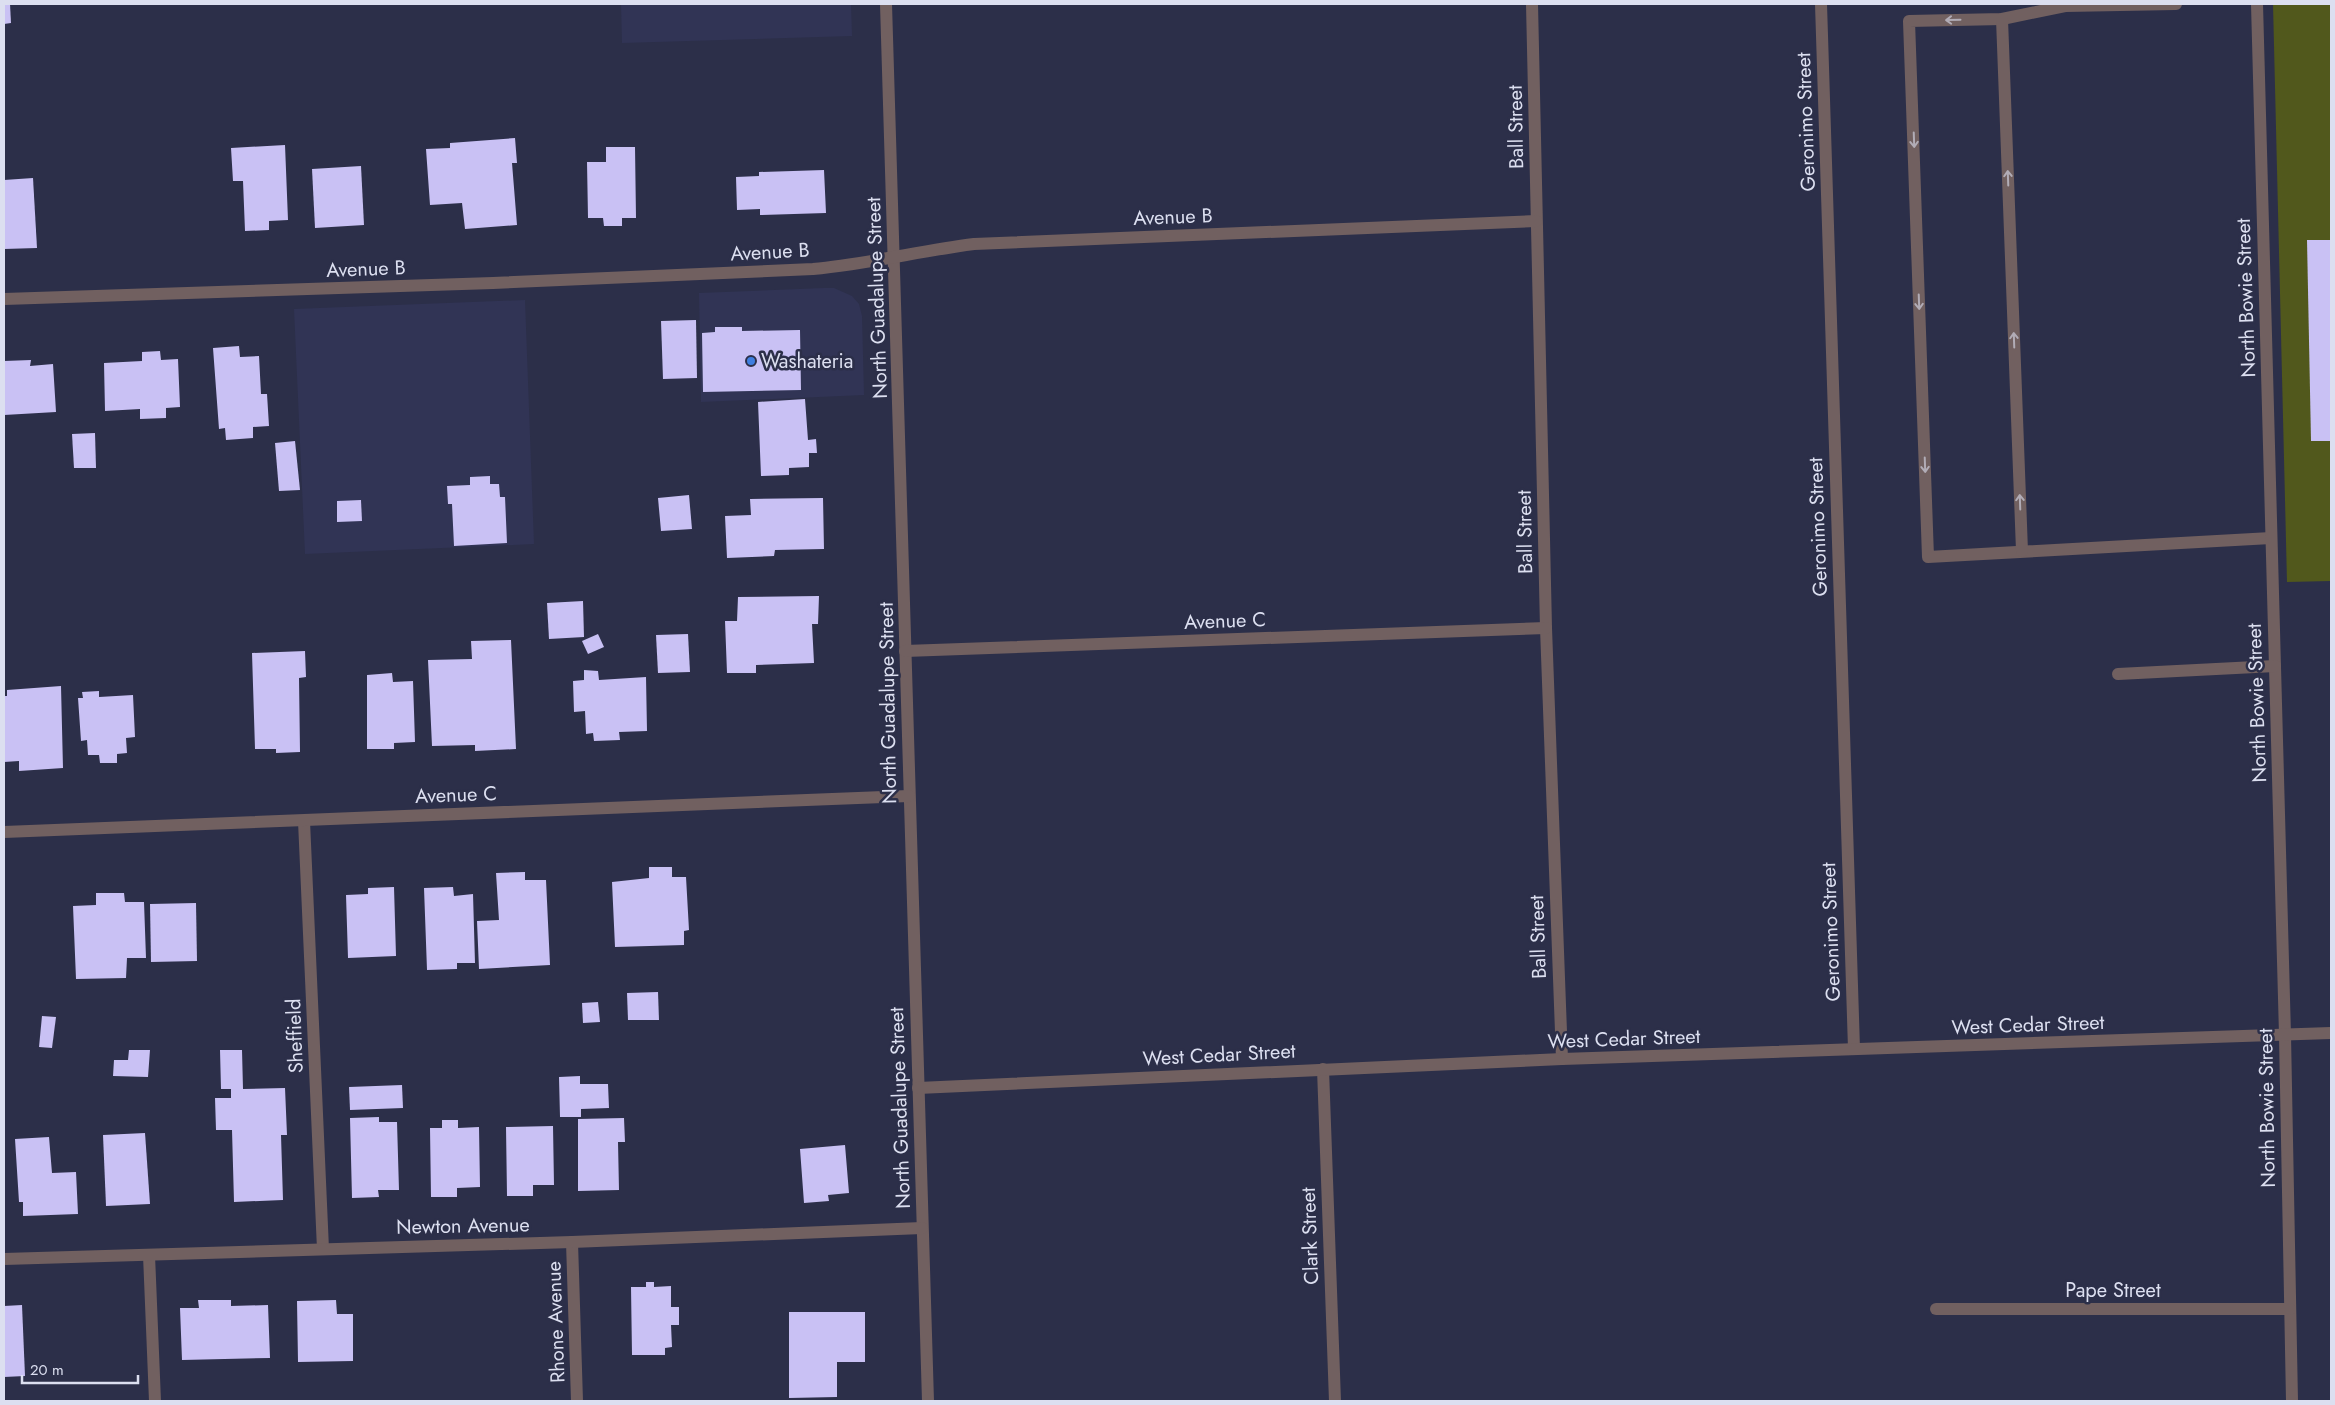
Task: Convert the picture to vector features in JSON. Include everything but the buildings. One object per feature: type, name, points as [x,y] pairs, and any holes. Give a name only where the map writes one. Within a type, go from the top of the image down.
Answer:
[{"type":"street","name":"North Guadalupe Street","points":[[886,4],[928,1401]]},
{"type":"street","name":"Ball Street","points":[[1532,4],[1546,628],[1562,1060]]},
{"type":"street","name":"Geronimo Street","points":[[1821,4],[1854,1049]]},
{"type":"street","points":[[2176,4],[2065,6],[2002,19],[1910,21],[1928,556],[2272,538]]},
{"type":"street","name":"North Bowie Street","points":[[2257,4],[2285,1035],[2292,1401]]},
{"type":"street","points":[[2002,19],[2022,551]]},
{"type":"street","name":"Avenue B","points":[[4,299],[483,284],[804,269],[855,265],[895,256],[974,244],[1536,221]]},
{"type":"street","name":"Avenue C","points":[[906,651],[1546,628]]},
{"type":"street","points":[[2118,674],[2275,666]]},
{"type":"street","name":"Avenue C","points":[[4,832],[909,796]]},
{"type":"street","name":"Sheffield","points":[[304,821],[322,1248]]},
{"type":"street","name":"West Cedar Street","points":[[918,1088],[1323,1069],[2331,1033]]},
{"type":"street","name":"Clark Street","points":[[1323,1069],[1335,1401]]},
{"type":"street","name":"Newton Avenue","points":[[4,1259],[572,1242],[922,1228]]},
{"type":"street","name":"Rhone Avenue","points":[[572,1242],[577,1401]]},
{"type":"street","points":[[149,1256],[155,1401]]},
{"type":"street","name":"Pape Street","points":[[1936,1309],[2290,1309]]},
{"type":"shaded area","points":[[621,4],[851,4],[852,36],[622,43]]},
{"type":"shaded area","points":[[834,288],[852,296],[859,304],[862,316],[864,395],[701,402],[699,293]]},
{"type":"shaded area","points":[[525,300],[534,544],[305,554],[294,309]]},
{"type":"green space","points":[[2273,4],[2331,4],[2331,581],[2287,582]]},
{"type":"place","name":"Washateria","points":[[751,361]]}]
